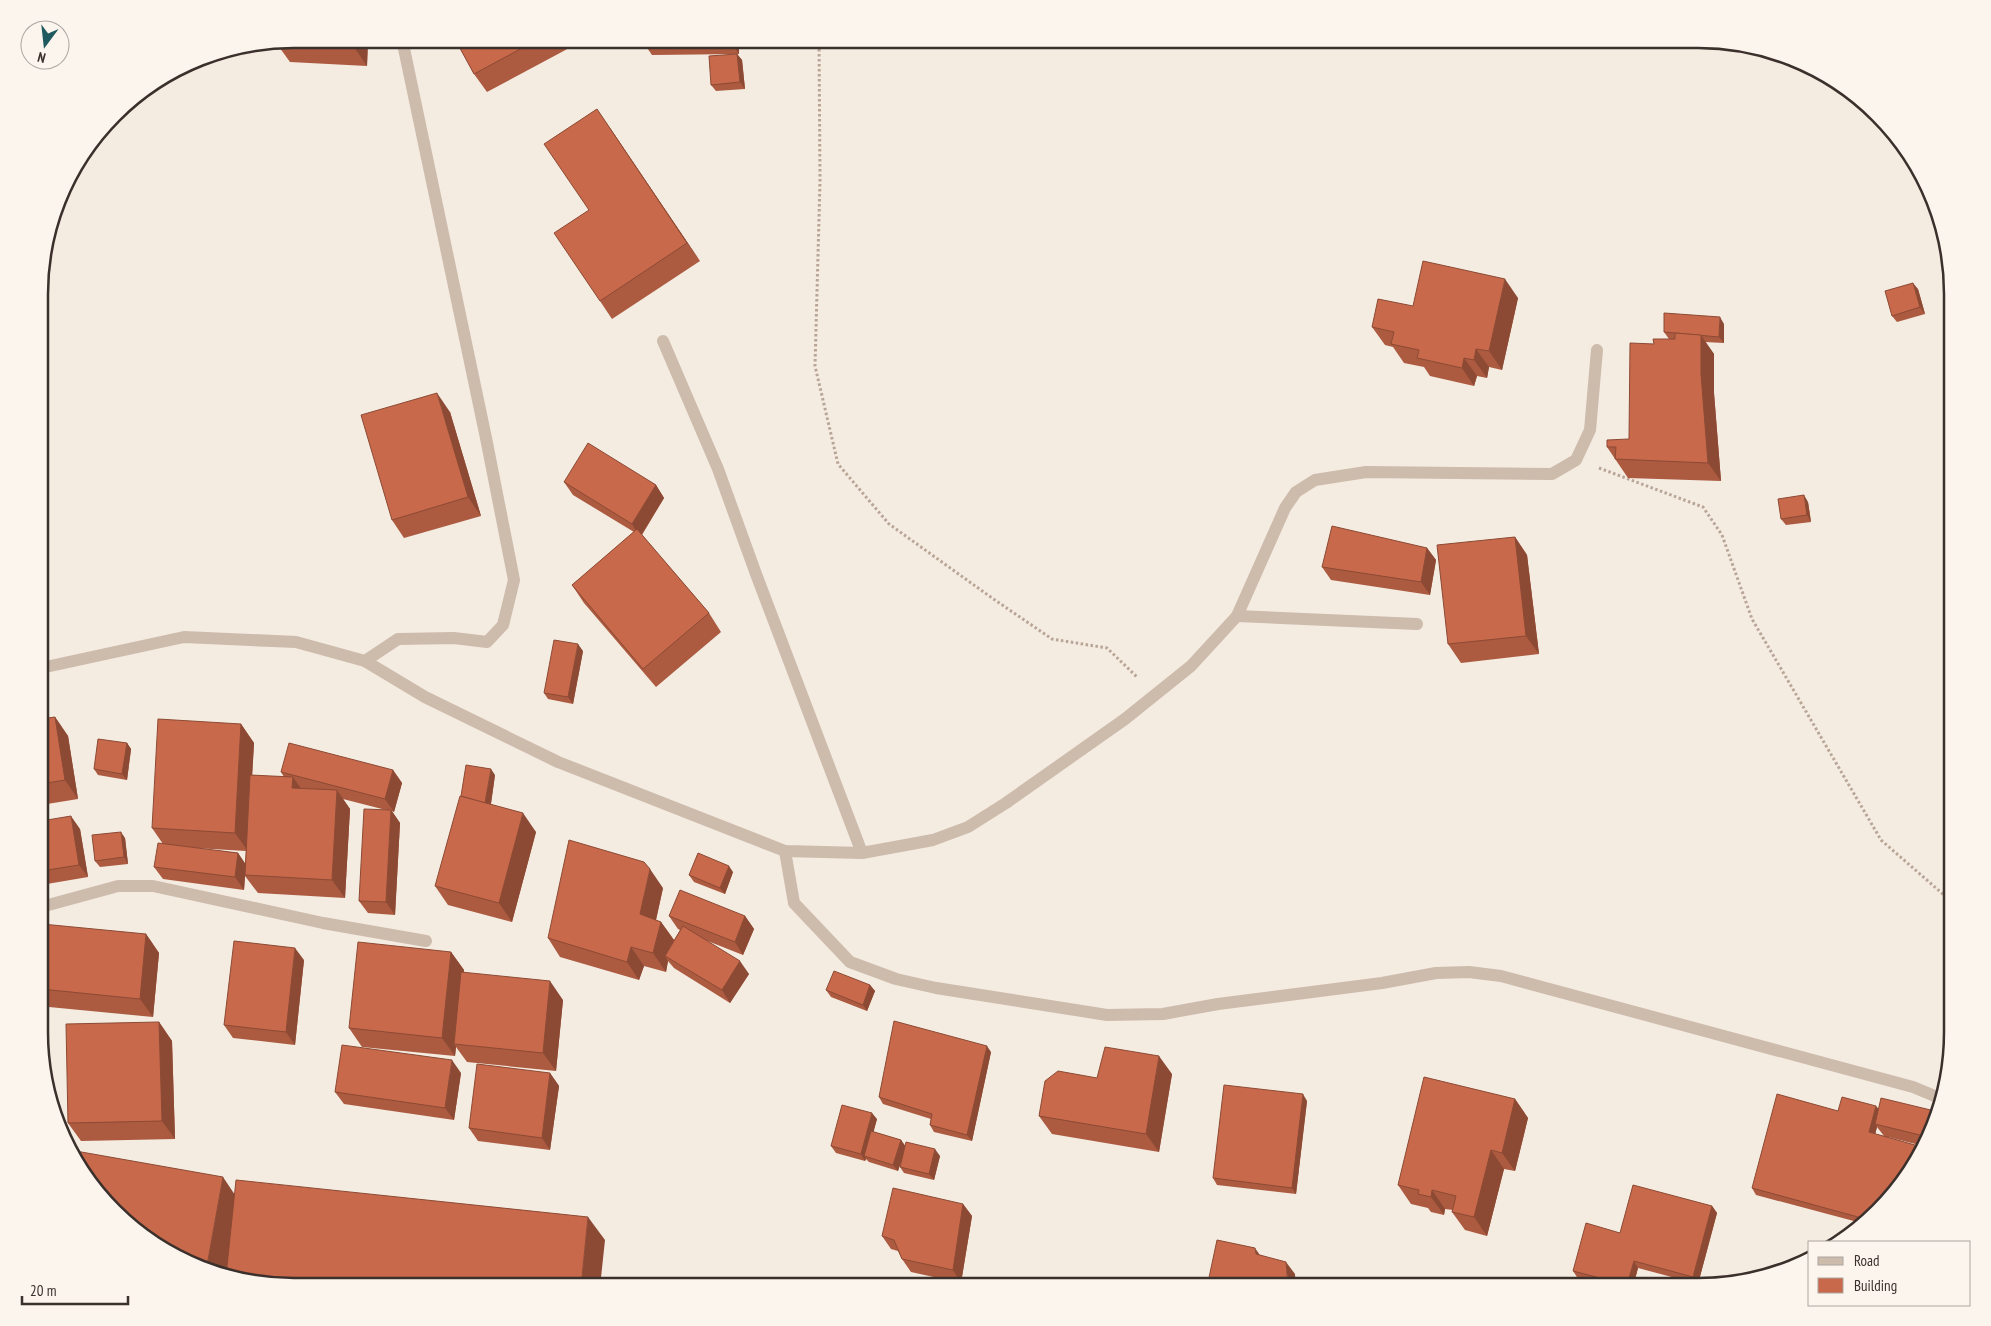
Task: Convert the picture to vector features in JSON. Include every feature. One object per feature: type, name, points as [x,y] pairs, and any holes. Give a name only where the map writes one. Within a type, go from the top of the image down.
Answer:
[{"type":"street","points":[[365,661],[398,639],[454,638],[487,642],[503,625],[514,580],[404,48]]},
{"type":"street","points":[[662,341],[718,469],[862,853]]},
{"type":"street","points":[[48,667],[184,638],[296,642],[365,661],[425,697],[558,762],[785,851],[862,853],[933,840],[968,827],[1006,803],[1125,719],[1191,666],[1237,616],[1285,508],[1296,492],[1314,480],[1366,472],[1500,475],[1552,474],[1576,460],[1590,430],[1597,350]]},
{"type":"street","points":[[1237,616],[1418,624]]},
{"type":"street","points":[[785,851],[794,903],[850,962],[896,979],[936,988],[1107,1015],[1153,1014],[1382,982],[1436,972],[1486,974],[1502,976],[1894,1082],[1935,1096]]},
{"type":"street","points":[[48,905],[118,886],[153,886],[324,923],[426,942]]},
{"type":"path","points":[[819,48],[820,181],[816,366],[838,464],[889,524],[1052,639],[1107,648],[1155,695]]},
{"type":"path","points":[[1576,460],[1703,507],[1722,534],[1752,619],[1881,840],[1944,895]]},
{"type":"building","points":[[460,48],[522,48],[474,74]]},
{"type":"building","points":[[737,54],[740,82],[711,85],[709,56]]},
{"type":"building","points":[[597,109],[687,243],[600,301],[554,233],[589,210],[544,144]]},
{"type":"building","points":[[1423,261],[1505,279],[1489,351],[1476,349],[1474,360],[1464,358],[1462,368],[1417,358],[1419,350],[1391,344],[1394,332],[1372,327],[1378,299],[1413,306]]},
{"type":"building","points":[[1913,283],[1920,307],[1892,316],[1885,291]]},
{"type":"building","points":[[1664,313],[1720,317],[1719,337],[1664,332]]},
{"type":"building","points":[[1675,333],[1701,335],[1701,374],[1708,463],[1615,459],[1616,447],[1607,447],[1607,440],[1629,439],[1630,343],[1654,344],[1653,339],[1675,339]]},
{"type":"building","points":[[437,393],[468,497],[392,520],[361,415]]},
{"type":"building","points":[[588,443],[656,485],[632,524],[564,482]]},
{"type":"building","points":[[1804,495],[1807,515],[1781,519],[1778,499]]},
{"type":"building","points":[[1332,526],[1427,548],[1421,582],[1322,567]]},
{"type":"building","points":[[637,529],[709,613],[643,669],[572,585]]},
{"type":"building","points":[[1515,537],[1526,636],[1448,644],[1437,545]]},
{"type":"building","points":[[554,640],[578,644],[568,697],[544,693]]},
{"type":"building","points":[[55,717],[65,780],[48,783],[48,718]]},
{"type":"building","points":[[158,719],[241,724],[235,833],[152,828]]},
{"type":"building","points":[[98,739],[127,743],[122,774],[94,769]]},
{"type":"building","points":[[289,743],[393,770],[385,799],[281,772]]},
{"type":"building","points":[[466,765],[491,769],[485,803],[461,796]]},
{"type":"building","points":[[250,775],[293,777],[292,788],[337,790],[332,880],[245,875]]},
{"type":"building","points":[[460,796],[523,813],[499,903],[435,886]]},
{"type":"building","points":[[364,809],[391,810],[386,902],[359,901]]},
{"type":"building","points":[[71,816],[79,865],[48,870],[48,820]]},
{"type":"building","points":[[121,832],[124,857],[95,861],[92,835]]},
{"type":"building","points":[[569,840],[644,862],[650,869],[640,914],[661,922],[653,953],[631,947],[627,962],[548,938]]},
{"type":"building","points":[[158,843],[238,853],[235,877],[154,867]]},
{"type":"building","points":[[698,853],[729,866],[720,888],[689,875]]},
{"type":"building","points":[[680,890],[745,916],[735,942],[669,916]]},
{"type":"building","points":[[48,925],[146,934],[140,999],[48,990]]},
{"type":"building","points":[[683,926],[740,961],[722,990],[665,956]]},
{"type":"building","points":[[234,941],[295,948],[286,1032],[224,1025]]},
{"type":"building","points":[[358,942],[451,952],[442,1038],[349,1028]]},
{"type":"building","points":[[834,971],[870,985],[863,1005],[826,990]]},
{"type":"building","points":[[461,972],[550,981],[543,1053],[454,1044]]},
{"type":"building","points":[[894,1021],[987,1046],[967,1135],[930,1125],[932,1114],[879,1097]]},
{"type":"building","points":[[159,1022],[162,1121],[68,1123],[66,1024]]},
{"type":"building","points":[[342,1045],[452,1060],[445,1108],[335,1092]]},
{"type":"building","points":[[1105,1047],[1159,1056],[1146,1134],[1039,1116],[1045,1081],[1058,1071],[1097,1078]]},
{"type":"building","points":[[477,1064],[550,1073],[542,1138],[469,1128]]},
{"type":"building","points":[[1424,1077],[1515,1099],[1502,1153],[1491,1150],[1474,1217],[1452,1212],[1456,1196],[1432,1190],[1431,1197],[1418,1194],[1419,1190],[1398,1185]]},
{"type":"building","points":[[1224,1085],[1303,1094],[1292,1188],[1213,1178]]},
{"type":"building","points":[[1777,1094],[1838,1111],[1842,1097],[1876,1106],[1869,1132],[1916,1145],[1893,1182],[1860,1217],[1752,1188]]},
{"type":"building","points":[[1881,1098],[1930,1110],[1921,1135],[1875,1124]]},
{"type":"building","points":[[842,1105],[872,1113],[861,1154],[831,1146]]},
{"type":"building","points":[[871,1131],[901,1140],[893,1165],[864,1156]]},
{"type":"building","points":[[906,1142],[935,1149],[929,1174],[900,1167]]},
{"type":"building","points":[[78,1151],[223,1177],[208,1263],[171,1246],[131,1217],[98,1182]]},
{"type":"building","points":[[236,1180],[588,1217],[582,1278],[278,1278],[246,1274],[227,1269]]},
{"type":"building","points":[[1633,1185],[1712,1206],[1693,1277],[1634,1261],[1629,1278],[1600,1278],[1573,1271],[1586,1223],[1620,1233]]},
{"type":"building","points":[[893,1188],[963,1204],[953,1270],[902,1259],[894,1240],[882,1236]]},
{"type":"building","points":[[1217,1240],[1255,1248],[1256,1254],[1286,1262],[1287,1278],[1209,1278]]}]
